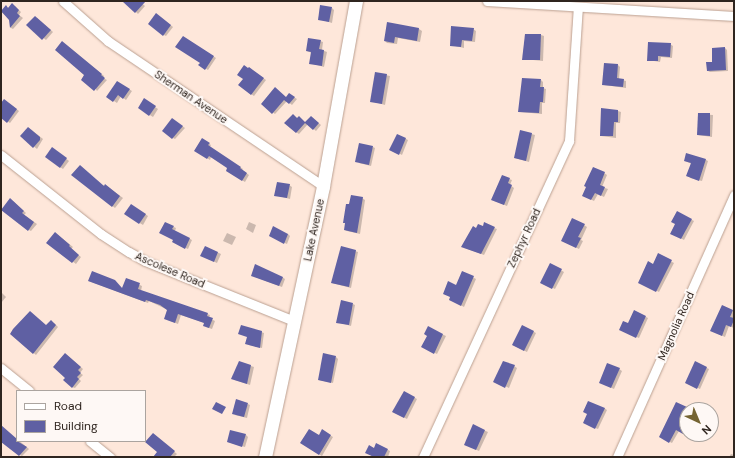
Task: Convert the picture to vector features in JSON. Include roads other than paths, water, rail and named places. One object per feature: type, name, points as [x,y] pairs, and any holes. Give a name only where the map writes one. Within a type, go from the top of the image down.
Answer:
[{"type":"street","name":"Sherman Avenue","points":[[64,1],[108,41],[323,186]]},
{"type":"street","name":"Lake Avenue","points":[[265,457],[323,186],[356,1]]},
{"type":"street","points":[[487,1],[734,16]]},
{"type":"street","name":"Zephyr Road","points":[[423,457],[569,142],[578,7]]},
{"type":"street","name":"Ascolese Road","points":[[1,155],[101,234],[129,252],[145,261],[294,321]]},
{"type":"street","name":"Magnolia Road","points":[[617,457],[734,195]]},
{"type":"street","points":[[1,368],[28,390]]},
{"type":"street","points":[[91,442],[110,457]]}]
